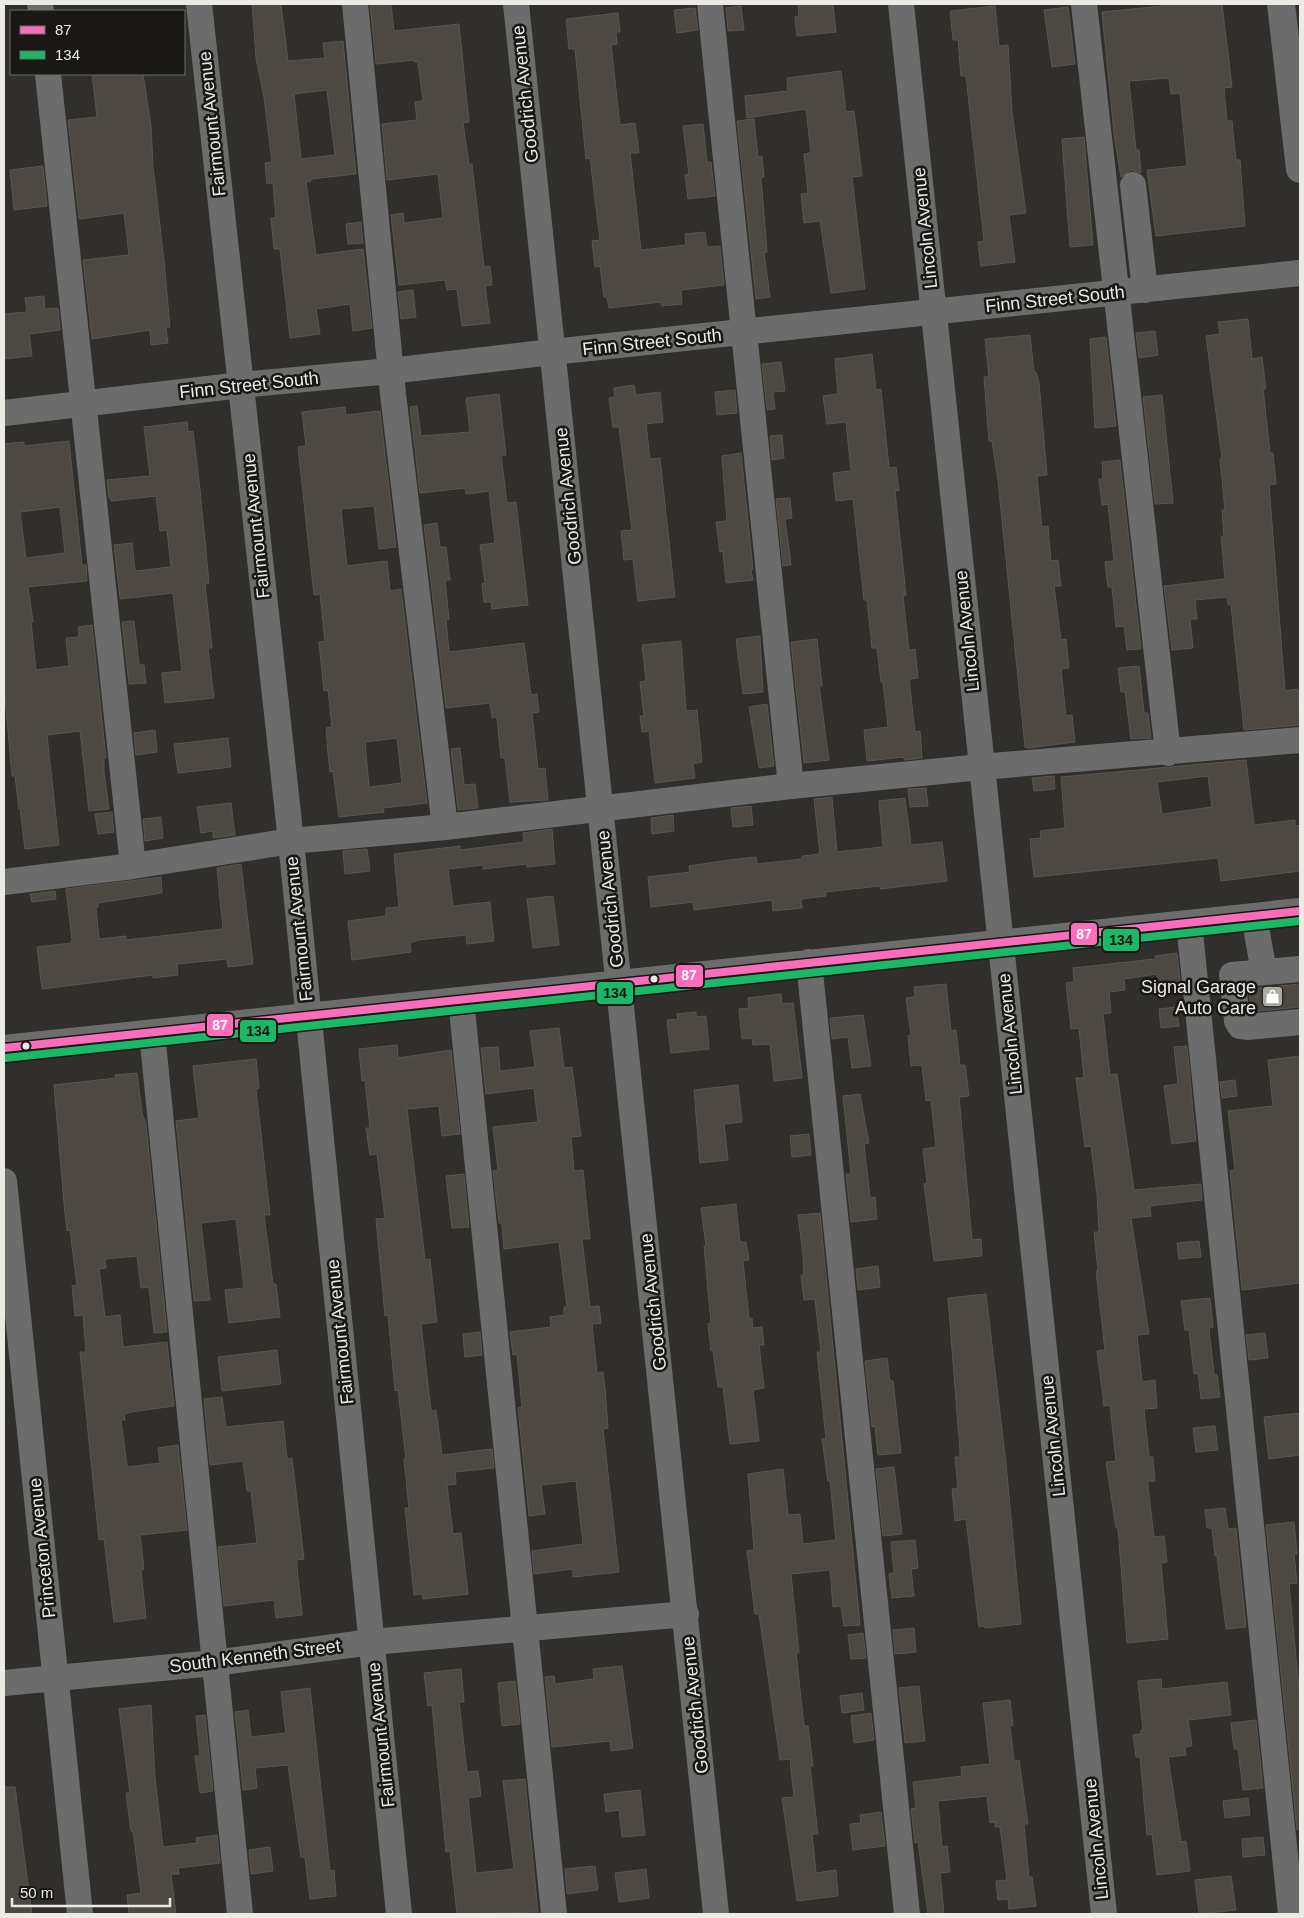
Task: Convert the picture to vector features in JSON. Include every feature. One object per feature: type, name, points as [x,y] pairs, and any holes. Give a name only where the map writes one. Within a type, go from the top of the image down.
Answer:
[{"type":"main road","points":[[1281,4],[1300,169]]},
{"type":"street","name":"Fairmount Avenue","points":[[199,4],[291,841],[399,1914]]},
{"type":"street","points":[[355,4],[390,371],[444,827]]},
{"type":"street","name":"Goodrich Avenue","points":[[516,4],[716,1914]]},
{"type":"street","points":[[710,4],[791,786]]},
{"type":"street","name":"Lincoln Avenue","points":[[901,4],[1104,1914]]},
{"type":"street","points":[[1084,4],[1118,293],[1168,753]]},
{"type":"street","points":[[48,75],[133,866]]},
{"type":"street","points":[[1133,185],[1145,290]]},
{"type":"street","name":"Finn Street South","points":[[4,413],[241,385],[390,371],[934,311],[1300,274]]},
{"type":"street","points":[[4,882],[133,866],[291,841],[444,827],[791,786],[981,767],[1168,753],[1300,740]]},
{"type":"street","points":[[4,1048],[1300,911]]},
{"type":"street","points":[[1254,916],[1264,972]]},
{"type":"street","points":[[1188,923],[1291,1914]]},
{"type":"street","points":[[809,962],[908,1914]]},
{"type":"street","points":[[1300,969],[1232,975],[1237,1021],[1240,1026],[1300,1022]]},
{"type":"street","points":[[461,1000],[554,1914]]},
{"type":"street","points":[[152,1033],[240,1914]]},
{"type":"street","name":"Princeton Avenue","points":[[4,1181],[80,1914]]},
{"type":"street","name":"South Kenneth Street","points":[[4,1682],[214,1663],[372,1642],[686,1614]]},
{"type":"building","points":[[252,4],[281,4],[288,61],[325,58],[323,43],[343,41],[356,174],[311,179],[311,181],[306,182],[316,255],[363,249],[372,328],[353,331],[350,304],[316,309],[320,334],[290,338],[280,249],[274,249],[271,218],[276,218],[273,183],[267,184],[265,163],[272,162],[264,97],[256,58]],"holes":[[[327,90],[335,155],[301,159],[294,94]]]},
{"type":"building","points":[[370,4],[391,4],[394,31],[459,24],[469,122],[463,123],[469,164],[472,164],[484,267],[490,266],[492,285],[485,286],[490,323],[462,326],[457,289],[447,290],[445,280],[399,285],[391,215],[403,213],[404,223],[443,218],[438,174],[387,180],[382,124],[417,120],[415,102],[423,101],[418,62],[415,62],[415,60],[376,64]]},
{"type":"building","points":[[798,4],[833,4],[836,32],[797,36],[795,17],[799,16]]},
{"type":"building","points":[[1161,4],[1222,4],[1232,87],[1224,88],[1227,121],[1232,121],[1236,160],[1240,160],[1245,226],[1156,236],[1147,170],[1187,166],[1180,93],[1171,94],[1169,78],[1129,81],[1136,150],[1139,150],[1141,173],[1131,170],[1121,177],[1114,134],[1102,12],[1162,6]]},
{"type":"building","points":[[741,6],[744,30],[728,31],[726,8]]},
{"type":"building","points":[[995,6],[999,46],[1008,45],[1012,112],[1026,213],[1009,215],[1015,262],[981,266],[978,242],[984,241],[966,76],[961,76],[958,40],[953,40],[950,11]]},
{"type":"building","points":[[1068,7],[1075,64],[1052,67],[1044,10]]},
{"type":"building","points":[[695,8],[698,30],[677,33],[674,10]]},
{"type":"building","points":[[618,13],[620,32],[616,32],[617,44],[611,45],[620,125],[635,123],[639,153],[630,153],[641,250],[686,245],[685,234],[705,232],[707,247],[720,246],[724,285],[681,290],[682,304],[662,306],[661,302],[609,308],[607,297],[604,297],[600,266],[595,267],[592,241],[600,240],[590,158],[586,159],[575,49],[569,49],[566,19]]},
{"type":"building","points":[[841,71],[846,112],[854,111],[862,176],[852,177],[865,289],[831,293],[820,221],[804,223],[801,194],[808,193],[804,154],[811,153],[806,109],[747,118],[745,96],[788,91],[787,78]]},
{"type":"building","points":[[92,75],[143,75],[151,126],[153,166],[164,261],[170,327],[166,328],[168,343],[151,345],[150,330],[92,339],[83,260],[129,255],[124,213],[79,219],[68,120],[97,117]]},
{"type":"building","points":[[754,119],[758,157],[762,156],[764,177],[761,177],[767,252],[764,253],[770,297],[756,299],[737,121]]},
{"type":"building","points":[[703,124],[707,162],[711,162],[715,196],[688,199],[685,175],[689,174],[683,126]]},
{"type":"building","points":[[1084,137],[1093,245],[1070,247],[1062,139]]},
{"type":"building","points":[[43,166],[47,206],[14,210],[10,170]]},
{"type":"building","points":[[361,222],[363,243],[348,244],[346,224]]},
{"type":"building","points":[[413,290],[416,317],[401,319],[398,292]]},
{"type":"building","points":[[44,296],[45,309],[58,308],[60,330],[29,334],[32,356],[4,359],[4,314],[27,312],[25,298]]},
{"type":"building","points":[[1248,319],[1252,359],[1262,357],[1266,389],[1263,389],[1270,453],[1273,453],[1276,484],[1269,485],[1285,691],[1298,689],[1300,725],[1244,730],[1231,605],[1228,605],[1227,597],[1195,600],[1197,619],[1190,619],[1193,648],[1172,650],[1164,586],[1225,579],[1221,537],[1224,536],[1222,510],[1225,510],[1220,459],[1222,458],[1206,336],[1220,334],[1218,322]]},
{"type":"building","points":[[1155,331],[1158,355],[1139,358],[1136,333]]},
{"type":"building","points":[[1030,335],[1034,372],[1036,372],[1039,383],[1047,475],[1037,476],[1042,527],[1048,526],[1051,561],[1058,560],[1061,586],[1054,586],[1061,640],[1066,639],[1069,668],[1061,669],[1066,716],[1072,715],[1075,742],[1029,748],[1025,747],[998,480],[992,441],[989,441],[984,377],[989,377],[985,339]]},
{"type":"building","points":[[1106,337],[1116,426],[1095,428],[1090,339]]},
{"type":"building","points":[[872,354],[876,390],[881,389],[889,468],[896,467],[899,490],[895,491],[906,595],[903,596],[909,650],[915,649],[918,678],[909,679],[915,732],[920,731],[922,758],[904,760],[904,757],[867,761],[864,730],[888,727],[883,682],[881,682],[877,648],[872,648],[867,600],[864,600],[853,499],[836,501],[833,473],[851,471],[846,422],[827,424],[823,396],[838,394],[835,359]]},
{"type":"building","points":[[781,362],[785,391],[773,392],[775,409],[767,410],[762,364]]},
{"type":"building","points":[[634,385],[636,395],[660,392],[663,422],[646,424],[650,459],[660,458],[675,597],[638,601],[633,559],[624,560],[621,531],[632,530],[619,427],[613,427],[609,398],[615,397],[614,388]]},
{"type":"building","points":[[735,390],[737,413],[717,415],[715,392]]},
{"type":"building","points":[[499,394],[506,455],[501,455],[507,503],[516,502],[528,605],[492,609],[491,602],[484,602],[482,584],[485,583],[480,545],[495,543],[489,491],[466,494],[465,488],[420,493],[410,407],[417,406],[421,436],[470,432],[466,398]]},
{"type":"building","points":[[1162,395],[1173,503],[1155,504],[1143,397]]},
{"type":"building","points":[[345,407],[346,415],[380,411],[396,547],[379,549],[374,506],[341,509],[347,566],[387,561],[390,591],[401,589],[427,803],[383,808],[384,812],[339,817],[333,771],[330,772],[328,753],[326,728],[332,727],[328,690],[324,691],[319,642],[325,641],[320,594],[314,595],[298,447],[306,446],[302,412]],"holes":[[[397,738],[402,783],[369,787],[365,742]]]},
{"type":"building","points":[[187,422],[188,432],[193,431],[200,490],[209,583],[205,584],[212,648],[208,648],[214,698],[165,703],[162,673],[182,671],[173,593],[120,599],[114,545],[132,543],[135,571],[171,567],[167,530],[160,531],[156,496],[111,501],[107,480],[150,476],[144,427]]},
{"type":"building","points":[[782,435],[784,458],[772,460],[770,436]]},
{"type":"building","points":[[69,441],[82,565],[86,565],[87,581],[28,587],[33,622],[31,622],[36,670],[69,666],[66,638],[79,637],[78,627],[92,625],[106,758],[104,758],[104,772],[109,809],[89,811],[80,731],[47,735],[59,845],[25,849],[15,776],[12,776],[4,685],[4,444],[24,442],[24,446]],"holes":[[[60,507],[65,553],[26,558],[20,512]]]},
{"type":"building","points":[[741,453],[753,580],[726,583],[723,551],[720,552],[716,522],[727,521],[722,456]]},
{"type":"building","points":[[1120,460],[1141,649],[1127,650],[1124,626],[1116,627],[1112,587],[1108,587],[1105,562],[1114,561],[1108,504],[1102,505],[1099,479],[1103,479],[1102,462]]},
{"type":"building","points":[[790,498],[792,518],[785,519],[791,565],[783,566],[776,499]]},
{"type":"building","points":[[437,523],[440,547],[446,547],[450,580],[445,580],[449,619],[446,620],[449,652],[524,643],[531,695],[537,694],[539,712],[532,713],[538,769],[545,768],[548,800],[510,802],[505,758],[501,758],[497,717],[492,718],[490,703],[446,708],[424,525]]},
{"type":"building","points":[[134,621],[139,665],[144,665],[146,683],[129,684],[122,622]]},
{"type":"building","points":[[760,636],[763,692],[743,694],[736,639]]},
{"type":"building","points":[[817,639],[822,686],[819,686],[829,760],[804,763],[791,642]]},
{"type":"building","points":[[681,641],[686,711],[697,710],[702,762],[693,764],[695,778],[655,783],[649,731],[642,732],[640,716],[644,716],[640,682],[646,681],[642,645]]},
{"type":"building","points":[[1139,666],[1144,713],[1148,713],[1151,738],[1131,739],[1125,692],[1121,692],[1118,668]]},
{"type":"building","points":[[767,704],[774,766],[759,768],[749,707]]},
{"type":"building","points":[[155,730],[157,752],[136,755],[134,733]]},
{"type":"building","points":[[228,738],[231,767],[178,773],[174,744]]},
{"type":"building","points":[[460,748],[464,785],[475,784],[478,808],[458,810],[451,749]]},
{"type":"building","points":[[1246,760],[1254,825],[1295,820],[1295,826],[1300,825],[1300,871],[1221,881],[1218,858],[1034,877],[1030,839],[1041,838],[1040,831],[1065,828],[1061,777]],"holes":[[[1208,776],[1212,807],[1162,814],[1157,782]]]},
{"type":"building","points":[[1054,776],[1055,789],[1034,791],[1032,778]]},
{"type":"building","points":[[926,788],[928,806],[910,807],[908,789]]},
{"type":"building","points":[[832,797],[837,852],[883,847],[879,801],[905,798],[911,845],[942,842],[947,881],[880,889],[880,886],[825,892],[826,896],[801,899],[802,908],[773,911],[772,900],[694,910],[693,902],[651,907],[648,877],[690,872],[689,866],[729,860],[756,857],[757,864],[802,859],[802,856],[820,854],[814,799]]},
{"type":"building","points":[[231,803],[235,835],[213,838],[213,831],[201,833],[197,807]]},
{"type":"building","points":[[751,806],[753,825],[733,827],[731,808]]},
{"type":"building","points":[[112,812],[114,832],[98,834],[95,814]]},
{"type":"building","points":[[673,815],[674,831],[652,834],[651,818]]},
{"type":"building","points":[[161,817],[163,838],[145,841],[143,819]]},
{"type":"building","points":[[552,829],[555,864],[527,867],[527,864],[483,869],[483,865],[448,869],[453,906],[490,902],[494,941],[467,944],[466,935],[418,940],[410,943],[411,952],[352,960],[348,921],[386,916],[386,908],[399,907],[394,854],[460,846],[460,850],[524,842],[523,833]]},
{"type":"building","points":[[367,849],[370,871],[345,874],[343,851]]},
{"type":"building","points":[[241,864],[253,964],[228,967],[227,959],[177,964],[178,975],[153,978],[153,975],[42,989],[37,947],[71,943],[72,940],[66,889],[161,877],[162,893],[98,903],[98,907],[96,907],[99,939],[126,936],[126,940],[223,929],[217,868]]},
{"type":"building","points":[[55,891],[56,899],[32,902],[30,894]]},
{"type":"building","points":[[553,896],[559,945],[533,948],[527,899]]},
{"type":"building","points":[[1177,953],[1181,990],[1159,992],[1157,974],[1124,979],[1125,990],[1109,992],[1111,1013],[1103,1014],[1110,1075],[1117,1074],[1134,1190],[1201,1184],[1202,1200],[1150,1206],[1151,1216],[1131,1218],[1149,1334],[1137,1335],[1142,1382],[1155,1380],[1157,1408],[1144,1409],[1149,1457],[1153,1457],[1155,1481],[1148,1481],[1154,1537],[1164,1536],[1167,1562],[1161,1563],[1168,1639],[1127,1643],[1118,1528],[1116,1528],[1106,1462],[1116,1461],[1110,1405],[1104,1406],[1097,1351],[1105,1350],[1096,1271],[1098,1271],[1094,1232],[1099,1232],[1097,1194],[1091,1146],[1085,1147],[1076,1078],[1084,1078],[1079,1028],[1071,1029],[1066,983],[1074,982],[1073,968],[1155,959],[1155,956]]},
{"type":"building","points":[[946,984],[951,1031],[956,1030],[960,1065],[965,1065],[969,1096],[959,1097],[972,1240],[981,1239],[982,1256],[934,1261],[924,1184],[927,1183],[923,1149],[936,1147],[931,1100],[926,1101],[922,1065],[911,1066],[908,1036],[911,1035],[906,998],[915,997],[914,987]]},
{"type":"building","name":"Signal Garage Auto Care","points":[[1300,984],[1300,1007],[1251,1012],[1249,989]]},
{"type":"building","points":[[781,994],[782,1004],[793,1003],[802,1078],[774,1081],[770,1044],[753,1045],[752,1038],[742,1039],[739,1009],[749,1008],[748,998]]},
{"type":"building","points":[[1176,1007],[1179,1026],[1161,1028],[1159,1009]]},
{"type":"building","points":[[696,1012],[696,1017],[706,1016],[709,1049],[671,1053],[667,1020],[678,1019],[677,1014]]},
{"type":"building","points":[[863,1015],[871,1066],[852,1068],[848,1037],[832,1039],[830,1018]]},
{"type":"building","points":[[559,1028],[564,1068],[572,1067],[581,1136],[571,1137],[574,1171],[583,1170],[590,1239],[582,1239],[590,1307],[599,1306],[601,1323],[592,1324],[597,1373],[603,1372],[605,1389],[608,1428],[603,1429],[619,1572],[573,1577],[573,1569],[534,1574],[532,1551],[583,1544],[576,1481],[541,1485],[545,1514],[529,1516],[518,1408],[522,1407],[517,1354],[513,1355],[510,1332],[551,1327],[550,1317],[564,1315],[564,1307],[567,1307],[559,1242],[504,1249],[502,1223],[499,1223],[493,1171],[498,1170],[493,1127],[538,1122],[534,1088],[486,1094],[481,1048],[498,1047],[500,1071],[535,1067],[530,1031]]},
{"type":"building","points":[[397,1045],[398,1058],[451,1050],[460,1134],[442,1136],[439,1106],[407,1109],[425,1260],[430,1259],[437,1322],[421,1324],[431,1411],[436,1410],[442,1455],[492,1449],[494,1468],[455,1472],[456,1484],[447,1485],[453,1534],[461,1533],[468,1594],[423,1599],[422,1594],[414,1595],[405,1508],[409,1508],[404,1459],[406,1459],[398,1390],[395,1391],[388,1315],[385,1316],[376,1219],[385,1218],[377,1154],[370,1155],[366,1128],[370,1128],[365,1080],[362,1081],[359,1049]]},
{"type":"building","points":[[1187,1046],[1196,1141],[1172,1144],[1164,1086],[1178,1084],[1174,1047]]},
{"type":"building","points":[[1300,1056],[1300,1283],[1242,1290],[1230,1171],[1235,1170],[1228,1111],[1273,1106],[1268,1060]]},
{"type":"building","points":[[256,1059],[259,1088],[256,1089],[270,1215],[264,1215],[273,1284],[276,1284],[280,1317],[229,1323],[225,1290],[244,1288],[236,1219],[201,1223],[210,1300],[194,1301],[176,1121],[199,1118],[193,1066]]},
{"type":"building","points":[[137,1073],[142,1113],[146,1124],[167,1332],[154,1333],[149,1287],[141,1288],[137,1256],[105,1259],[106,1268],[99,1269],[105,1317],[120,1315],[123,1347],[167,1342],[174,1406],[131,1412],[124,1414],[125,1420],[121,1420],[127,1467],[160,1463],[158,1448],[178,1445],[187,1530],[140,1535],[144,1569],[141,1570],[146,1618],[114,1622],[104,1539],[99,1540],[80,1352],[86,1352],[83,1315],[75,1316],[72,1286],[77,1285],[70,1230],[67,1231],[54,1085],[116,1078],[115,1075]]},
{"type":"building","points":[[1235,1080],[1237,1096],[1222,1098],[1220,1082]]},
{"type":"building","points":[[738,1085],[742,1122],[724,1124],[728,1160],[700,1163],[694,1090]]},
{"type":"building","points":[[860,1094],[869,1143],[864,1144],[870,1198],[875,1197],[877,1219],[851,1222],[846,1174],[851,1174],[843,1096]]},
{"type":"building","points":[[809,1134],[811,1155],[792,1157],[790,1136]]},
{"type":"building","points":[[464,1174],[469,1227],[452,1228],[446,1176]]},
{"type":"building","points":[[736,1204],[740,1242],[746,1242],[749,1260],[743,1261],[749,1319],[752,1318],[753,1328],[762,1327],[764,1345],[759,1345],[764,1388],[753,1390],[759,1441],[730,1444],[723,1387],[718,1387],[713,1350],[711,1351],[708,1324],[711,1323],[704,1246],[706,1246],[701,1208]]},
{"type":"building","points":[[820,1213],[860,1625],[844,1626],[841,1606],[833,1607],[830,1570],[791,1574],[799,1653],[796,1653],[804,1726],[808,1726],[813,1766],[810,1766],[818,1834],[812,1834],[816,1873],[836,1870],[838,1896],[797,1901],[782,1798],[794,1797],[790,1759],[780,1760],[759,1614],[755,1614],[747,1551],[754,1550],[748,1474],[783,1469],[788,1515],[800,1514],[803,1544],[836,1540],[830,1481],[828,1481],[822,1439],[826,1439],[817,1352],[821,1352],[815,1299],[804,1300],[801,1275],[804,1275],[803,1255],[798,1215]]},
{"type":"building","points":[[1199,1241],[1201,1257],[1179,1259],[1177,1243]]},
{"type":"building","points":[[878,1266],[880,1287],[858,1290],[856,1269]]},
{"type":"building","points":[[986,1294],[1006,1464],[1021,1624],[985,1628],[985,1626],[979,1627],[966,1519],[955,1521],[952,1489],[958,1488],[955,1457],[960,1457],[960,1451],[948,1298]]},
{"type":"building","points":[[1210,1298],[1213,1327],[1209,1328],[1214,1375],[1217,1375],[1220,1397],[1201,1399],[1198,1373],[1194,1374],[1189,1330],[1185,1330],[1181,1301]]},
{"type":"building","points":[[480,1332],[482,1355],[465,1357],[463,1334]]},
{"type":"building","points":[[1265,1333],[1268,1358],[1249,1360],[1246,1335]]},
{"type":"building","points":[[277,1350],[281,1384],[222,1391],[218,1357]]},
{"type":"building","points":[[887,1358],[890,1381],[893,1381],[901,1453],[878,1455],[875,1426],[872,1427],[865,1361]]},
{"type":"building","points":[[222,1397],[226,1427],[283,1421],[287,1459],[292,1458],[304,1559],[297,1560],[302,1615],[276,1618],[274,1600],[224,1606],[218,1547],[257,1543],[251,1491],[247,1491],[243,1461],[210,1465],[204,1399]]},
{"type":"building","points":[[1300,1413],[1300,1455],[1269,1459],[1264,1417]]},
{"type":"building","points":[[1215,1426],[1218,1450],[1196,1452],[1193,1428]]},
{"type":"building","points":[[894,1467],[902,1534],[883,1536],[876,1469]]},
{"type":"building","points":[[1225,1508],[1228,1529],[1236,1528],[1246,1627],[1226,1629],[1217,1556],[1215,1556],[1212,1528],[1207,1528],[1205,1510]]},
{"type":"building","points":[[1294,1522],[1297,1554],[1294,1554],[1297,1583],[1289,1584],[1300,1699],[1300,1829],[1297,1830],[1266,1525]]},
{"type":"building","points":[[915,1540],[918,1568],[911,1569],[914,1596],[892,1598],[889,1574],[894,1573],[891,1542]]},
{"type":"building","points":[[914,1628],[916,1652],[895,1654],[893,1630]]},
{"type":"building","points":[[863,1633],[866,1658],[851,1659],[848,1635]]},
{"type":"building","points":[[622,1666],[633,1748],[611,1751],[610,1741],[552,1747],[545,1677],[554,1676],[555,1684],[594,1679],[593,1669]]},
{"type":"building","points":[[461,1669],[464,1702],[459,1702],[467,1772],[478,1771],[481,1796],[468,1798],[476,1873],[514,1869],[503,1781],[525,1779],[538,1912],[457,1914],[450,1851],[446,1852],[432,1705],[428,1706],[424,1673]]},
{"type":"building","points":[[1161,1679],[1162,1689],[1227,1682],[1231,1715],[1188,1720],[1192,1746],[1185,1747],[1186,1755],[1168,1757],[1181,1842],[1186,1841],[1190,1871],[1157,1875],[1152,1834],[1147,1835],[1140,1757],[1136,1757],[1133,1735],[1141,1734],[1141,1730],[1143,1730],[1138,1681]]},
{"type":"building","points":[[515,1681],[520,1724],[502,1726],[498,1683]]},
{"type":"building","points":[[919,1686],[925,1741],[905,1743],[899,1688]]},
{"type":"building","points":[[310,1688],[330,1871],[334,1870],[336,1896],[310,1899],[305,1857],[301,1857],[288,1765],[255,1768],[257,1788],[243,1790],[235,1712],[248,1710],[251,1737],[286,1733],[281,1692]]},
{"type":"building","points":[[862,1693],[864,1710],[842,1713],[840,1696]]},
{"type":"building","points":[[1010,1700],[1013,1725],[1010,1726],[1014,1761],[1019,1760],[1028,1824],[1024,1824],[1029,1877],[1032,1877],[1036,1906],[1009,1909],[1008,1899],[998,1900],[996,1881],[1007,1880],[1000,1827],[995,1827],[995,1822],[990,1823],[987,1796],[938,1801],[942,1847],[947,1846],[950,1872],[940,1873],[944,1914],[928,1914],[918,1842],[915,1843],[911,1809],[916,1808],[913,1782],[962,1776],[961,1767],[990,1764],[983,1703]]},
{"type":"building","points":[[151,1705],[155,1778],[163,1847],[197,1843],[196,1838],[217,1835],[220,1863],[178,1868],[179,1874],[171,1874],[176,1914],[129,1914],[127,1895],[141,1893],[126,1793],[130,1793],[119,1709]]},
{"type":"building","points":[[871,1713],[874,1740],[854,1743],[851,1716]]},
{"type":"building","points":[[205,1715],[213,1791],[200,1793],[195,1756],[200,1756],[196,1716]]},
{"type":"building","points":[[1256,1720],[1263,1788],[1243,1790],[1238,1749],[1234,1749],[1231,1723]]},
{"type":"building","points":[[4,1787],[15,1787],[32,1914],[4,1914]]},
{"type":"building","points":[[640,1790],[645,1835],[622,1837],[619,1810],[606,1812],[604,1794]]},
{"type":"building","points":[[1248,1798],[1250,1815],[1225,1818],[1223,1801]]},
{"type":"building","points":[[881,1812],[885,1846],[853,1850],[850,1824],[861,1823],[860,1815]]},
{"type":"building","points":[[1263,1837],[1265,1855],[1243,1857],[1242,1839]]},
{"type":"building","points":[[270,1847],[273,1871],[251,1874],[249,1850]]},
{"type":"building","points":[[595,1866],[598,1890],[567,1894],[565,1869]]},
{"type":"building","points":[[646,1869],[649,1898],[619,1902],[615,1873]]},
{"type":"building","points":[[1231,1876],[1236,1910],[1199,1914],[1195,1880]]},
{"type":"transit line","name":"87","points":[[4,1048],[1300,911]]},
{"type":"transit line","name":"134","points":[[5,1058],[1300,921]]},
{"type":"place","name":"Signal Garage Auto Care","points":[[1272,997]]}]
